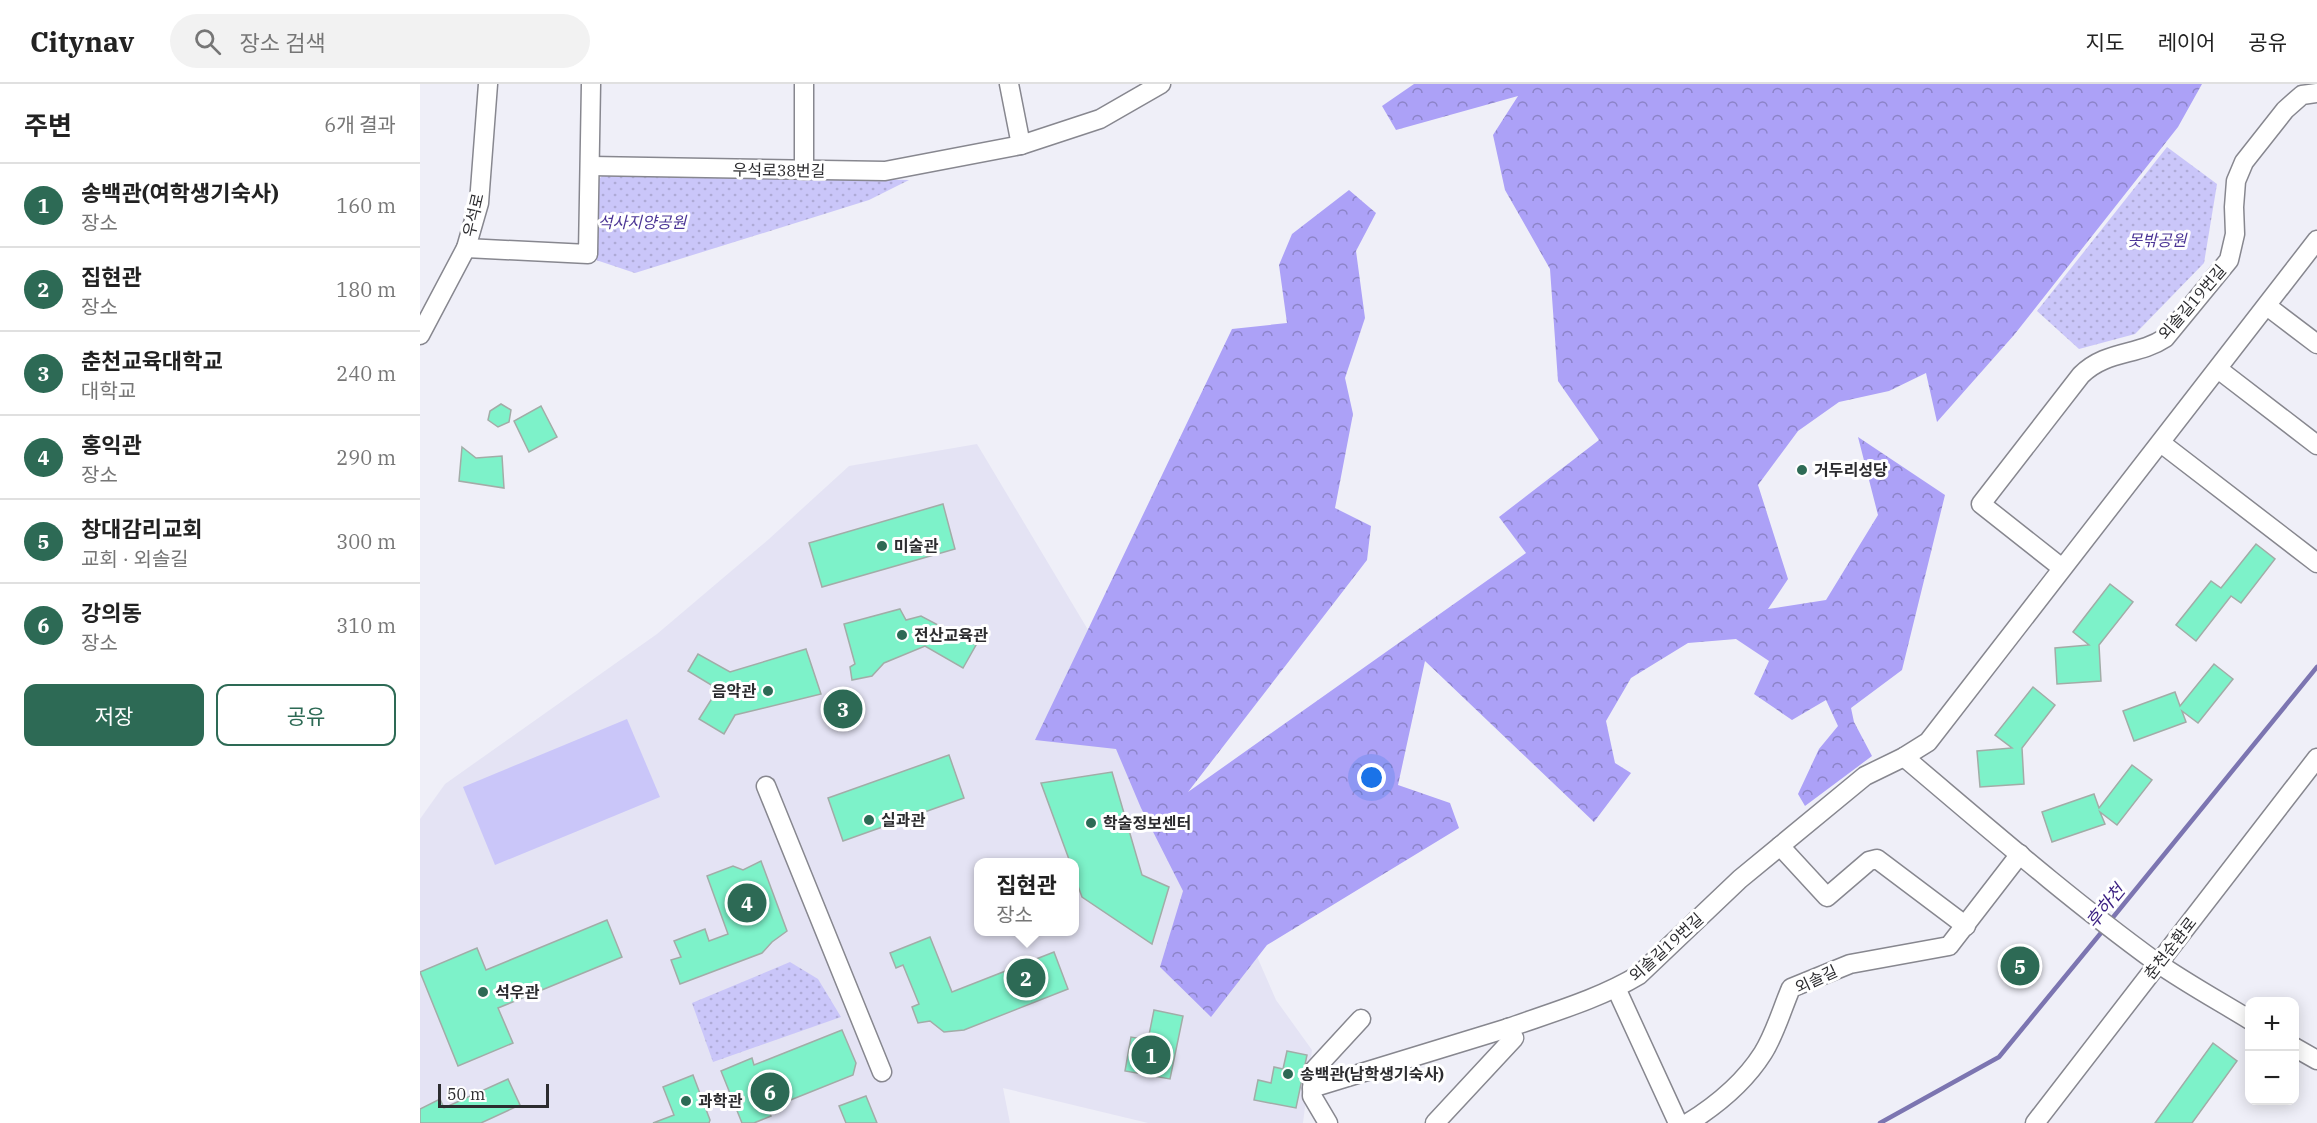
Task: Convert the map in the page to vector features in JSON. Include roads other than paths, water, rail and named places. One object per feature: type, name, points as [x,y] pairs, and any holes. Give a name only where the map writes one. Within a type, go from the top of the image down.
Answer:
[{"type":"street","name":"우석로","points":[[420,334],[466,248],[479,203],[488,84]]},
{"type":"street","points":[[466,248],[588,254],[591,84]]},
{"type":"street","points":[[804,84],[804,170]]},
{"type":"street","points":[[1009,84],[1021,145]]},
{"type":"street","name":"우석로38번길","points":[[591,166],[885,171],[1021,145],[1100,119],[1161,84]]},
{"type":"street","name":"외솔길19번길","points":[[2062,568],[1981,504],[2090,366],[2110,356],[2156,344],[2165,338],[2229,260],[2235,234],[2236,181],[2244,162],[2285,110],[2302,95],[2317,93]]},
{"type":"street","name":"외솔길19번길","points":[[1312,1088],[1508,1028],[1616,988],[1639,975],[1740,879],[1865,776],[1904,757],[1928,742],[2317,240]]},
{"type":"street","points":[[2267,306],[2317,344]]},
{"type":"street","points":[[2218,369],[2317,445]]},
{"type":"street","points":[[2161,443],[2317,563]]},
{"type":"street","points":[[1904,757],[2126,939],[2158,963],[2245,1017]]},
{"type":"street","name":"춘천순환로","points":[[2035,1123],[2158,963],[2311,777],[2317,758]]},
{"type":"street","points":[[766,786],[882,1072]]},
{"type":"street","points":[[1780,846],[1827,897],[1869,861],[1877,859],[1965,926]]},
{"type":"street","name":"외솔길","points":[[1688,1123],[1713,1108],[1741,1082],[1764,1052],[1791,988],[1850,964],[1949,946],[2020,854]]},
{"type":"street","points":[[1616,988],[1678,1123]]},
{"type":"street","points":[[1328,1123],[1312,1096],[1313,1071],[1361,1019]]},
{"type":"street","points":[[1435,1123],[1514,1038],[1508,1028]]},
{"type":"street","points":[[2299,1049],[2317,1060]]},
{"type":"waterway","name":"후하천","points":[[2110,921],[2317,667]]},
{"type":"waterway","name":"후하천","points":[[1880,1123],[1999,1057],[2105,928]]},
{"type":"place","name":"거두리성당","points":[[1802,470]]},
{"type":"place","name":"미술관","points":[[882,546]]},
{"type":"place","name":"전산교육관","points":[[902,635]]},
{"type":"place","name":"음악관","points":[[768,691]]},
{"type":"place","name":"춘천교육대학교","points":[[843,709]]},
{"type":"place","name":"실과관","points":[[869,820]]},
{"type":"place","name":"학술정보센터","points":[[1091,823]]},
{"type":"place","name":"홍익관","points":[[747,903]]},
{"type":"place","name":"창대감리교회","points":[[2020,966]]},
{"type":"place","name":"집현관","points":[[1026,978]]},
{"type":"place","name":"석우관","points":[[483,992]]},
{"type":"place","name":"송백관(여학생기숙사)","points":[[1151,1055]]},
{"type":"place","name":"송백관(남학생기숙사)","points":[[1288,1074]]},
{"type":"place","name":"강의동","points":[[770,1092]]},
{"type":"place","name":"과학관","points":[[686,1101]]},
{"type":"park label","name":"석사지양공원","points":[[642,222]]},
{"type":"park label","name":"못밖공원","points":[[2157,240]]}]
